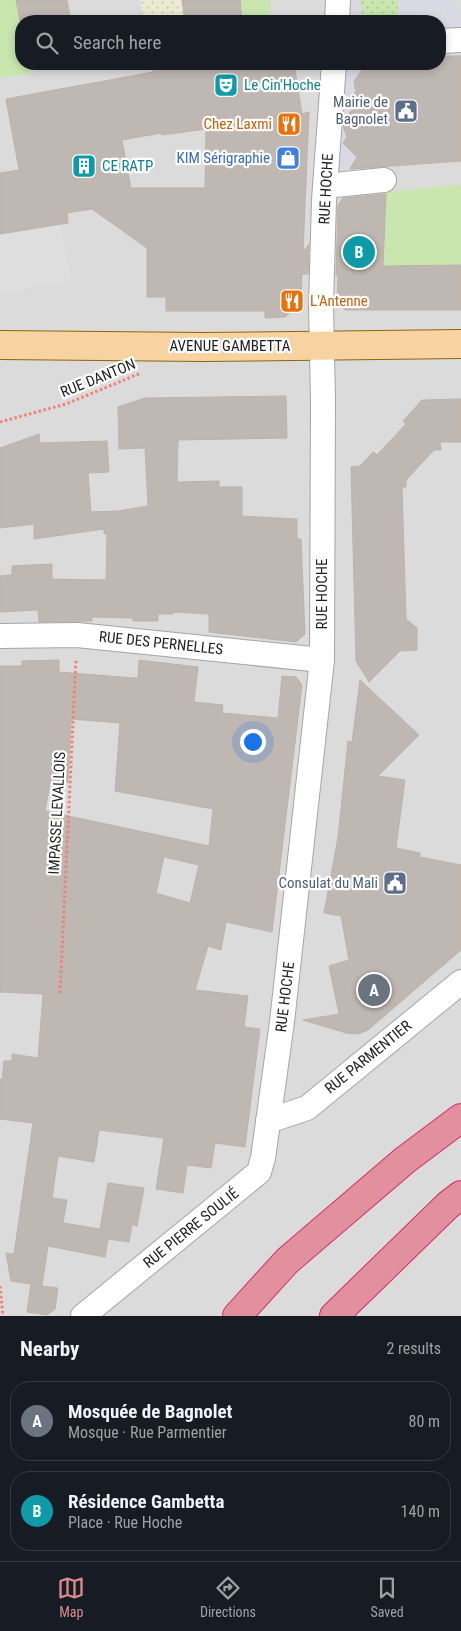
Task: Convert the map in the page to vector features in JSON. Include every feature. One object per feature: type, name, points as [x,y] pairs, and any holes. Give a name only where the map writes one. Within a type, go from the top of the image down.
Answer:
[{"type":"highway","points":[[236,1316],[287,1261],[405,1160],[461,1118]]},
{"type":"highway","points":[[334,1316],[448,1205],[461,1195]]},
{"type":"main road","name":"AVENUE GAMBETTA","points":[[0,345],[202,347],[461,344]]},
{"type":"street","points":[[337,15],[338,0]]},
{"type":"street","points":[[446,41],[461,40]]},
{"type":"street","name":"RUE HOCHE","points":[[268,1121],[282,1022],[322,660],[321,305],[325,186],[334,70]]},
{"type":"street","points":[[325,186],[384,180]]},
{"type":"street","name":"RUE DES PERNELLES","points":[[0,636],[77,635],[322,660]]},
{"type":"street","name":"RUE PARMENTIER","points":[[268,1121],[307,1108],[461,982]]},
{"type":"street","name":"RUE PIERRE SOULIÉ","points":[[83,1316],[259,1172],[268,1121]]},
{"type":"path","name":"RUE DANTON","points":[[0,422],[66,404],[148,370]]},
{"type":"path","name":"IMPASSE LEVALLOIS","points":[[60,993],[77,635]]},
{"type":"path","points":[[0,1286],[3,1316]]},
{"type":"shaded area","points":[[0,0],[461,0],[461,1316],[0,1316]]},
{"type":"shaded area","points":[[343,0],[360,0],[362,15],[342,15]]},
{"type":"shaded area","points":[[398,0],[456,0],[461,20],[461,56],[446,56],[447,18],[445,10],[419,15],[398,15]]},
{"type":"shaded area","points":[[341,70],[362,70],[354,81],[356,92],[349,98],[353,109],[349,113],[351,119],[343,126],[347,137],[344,143],[361,151],[350,169],[335,169]]},
{"type":"shaded area","points":[[61,224],[71,281],[0,294],[0,234]]},
{"type":"shaded area","points":[[461,991],[461,1000],[332,1103]]},
{"type":"green space","points":[[0,0],[16,0],[19,15],[15,15],[15,70],[29,70],[30,73],[0,78]]},
{"type":"green space","points":[[140,0],[181,0],[184,15],[143,15]]},
{"type":"green space","points":[[240,0],[270,0],[271,15],[241,15]]},
{"type":"green space","points":[[360,0],[398,0],[398,15],[361,15]]},
{"type":"green space","points":[[461,185],[461,265],[411,266],[379,273],[384,242],[386,192]]},
{"type":"building","points":[[16,0],[67,0],[70,15],[19,15]]},
{"type":"building","points":[[182,0],[240,0],[241,15],[184,15]]},
{"type":"building","name":"Mairie de Bagnolet","points":[[446,56],[461,56],[461,161],[350,169],[357,157],[343,143],[347,137],[343,126],[351,119],[349,113],[353,109],[349,98],[356,92],[354,81],[362,70],[446,70]]},
{"type":"building","points":[[153,70],[295,70],[302,114],[309,112],[303,252],[309,244],[308,274],[302,274],[301,302],[285,317],[265,318],[265,311],[166,311],[166,297],[147,297],[147,248],[92,209],[67,213],[68,223],[0,234],[0,173],[19,170],[6,99],[153,72]],"holes":[[[206,129],[205,188],[131,188],[122,140],[161,133],[162,135]]]},
{"type":"building","points":[[386,194],[383,266],[461,265],[461,310],[345,310],[337,302],[338,205],[343,198]]},
{"type":"building","points":[[286,396],[287,438],[178,440],[177,482],[219,481],[219,487],[242,487],[242,516],[297,519],[297,539],[301,539],[305,634],[296,642],[209,632],[209,614],[173,612],[173,614],[158,614],[158,621],[133,621],[133,618],[92,617],[92,621],[39,622],[38,610],[0,612],[0,576],[12,575],[12,566],[52,564],[52,579],[106,580],[107,534],[104,534],[104,529],[34,539],[34,524],[0,528],[0,448],[39,434],[40,443],[107,441],[109,472],[88,473],[91,512],[118,511],[148,506],[145,448],[119,449],[118,407],[145,398]]},
{"type":"building","points":[[461,399],[461,442],[440,442],[441,450],[434,450],[406,480],[406,487],[402,487],[406,619],[417,628],[417,650],[400,651],[369,682],[356,661],[351,467],[360,466],[373,452],[377,455],[406,424],[403,421],[422,400]]},
{"type":"building","points":[[59,660],[59,672],[134,678],[138,678],[139,660],[198,667],[194,702],[223,705],[222,713],[278,718],[282,676],[296,677],[302,685],[272,932],[226,922],[221,950],[208,946],[195,990],[248,996],[244,1027],[260,1029],[245,1147],[215,1143],[211,1168],[187,1165],[183,1193],[156,1189],[164,1138],[99,1130],[94,1162],[58,1156],[52,1198],[67,1200],[63,1223],[100,1229],[108,1183],[144,1188],[137,1226],[132,1225],[129,1242],[108,1239],[105,1257],[48,1246],[42,1286],[58,1288],[55,1309],[47,1315],[27,1312],[31,1284],[11,1281],[6,1253],[14,1254],[33,1123],[0,1119],[0,1079],[2,1080],[4,1061],[12,1061],[12,1054],[38,1058],[43,994],[0,992],[0,666],[22,666],[22,661]],"holes":[[[71,719],[120,723],[115,791],[213,809],[209,846],[45,811],[51,779],[68,782]],[[164,857],[199,865],[190,903],[156,893]]]},
{"type":"building","points":[[360,680],[419,735],[378,776],[405,780],[396,848],[420,853],[420,857],[461,865],[461,950],[368,1030],[358,1034],[346,1033],[303,1020],[339,1014],[329,966],[349,960],[341,916],[324,913],[338,837],[348,741],[352,742]]},
{"type":"place","name":"Le Cin'Hoche","points":[[226,85]]},
{"type":"place","name":"Mairie de Bagnolet","points":[[406,111]]},
{"type":"place","name":"Chez Laxmi","points":[[289,124]]},
{"type":"place","name":"KIM Sérigraphie","points":[[288,158]]},
{"type":"place","name":"CE RATP","points":[[84,166]]},
{"type":"place","name":"Résidence Gambetta","points":[[359,252]]},
{"type":"place","name":"L'Antenne","points":[[292,301]]},
{"type":"place","name":"Consulat du Mali","points":[[395,883]]},
{"type":"place","name":"Mosquée de Bagnolet","points":[[374,990]]}]
